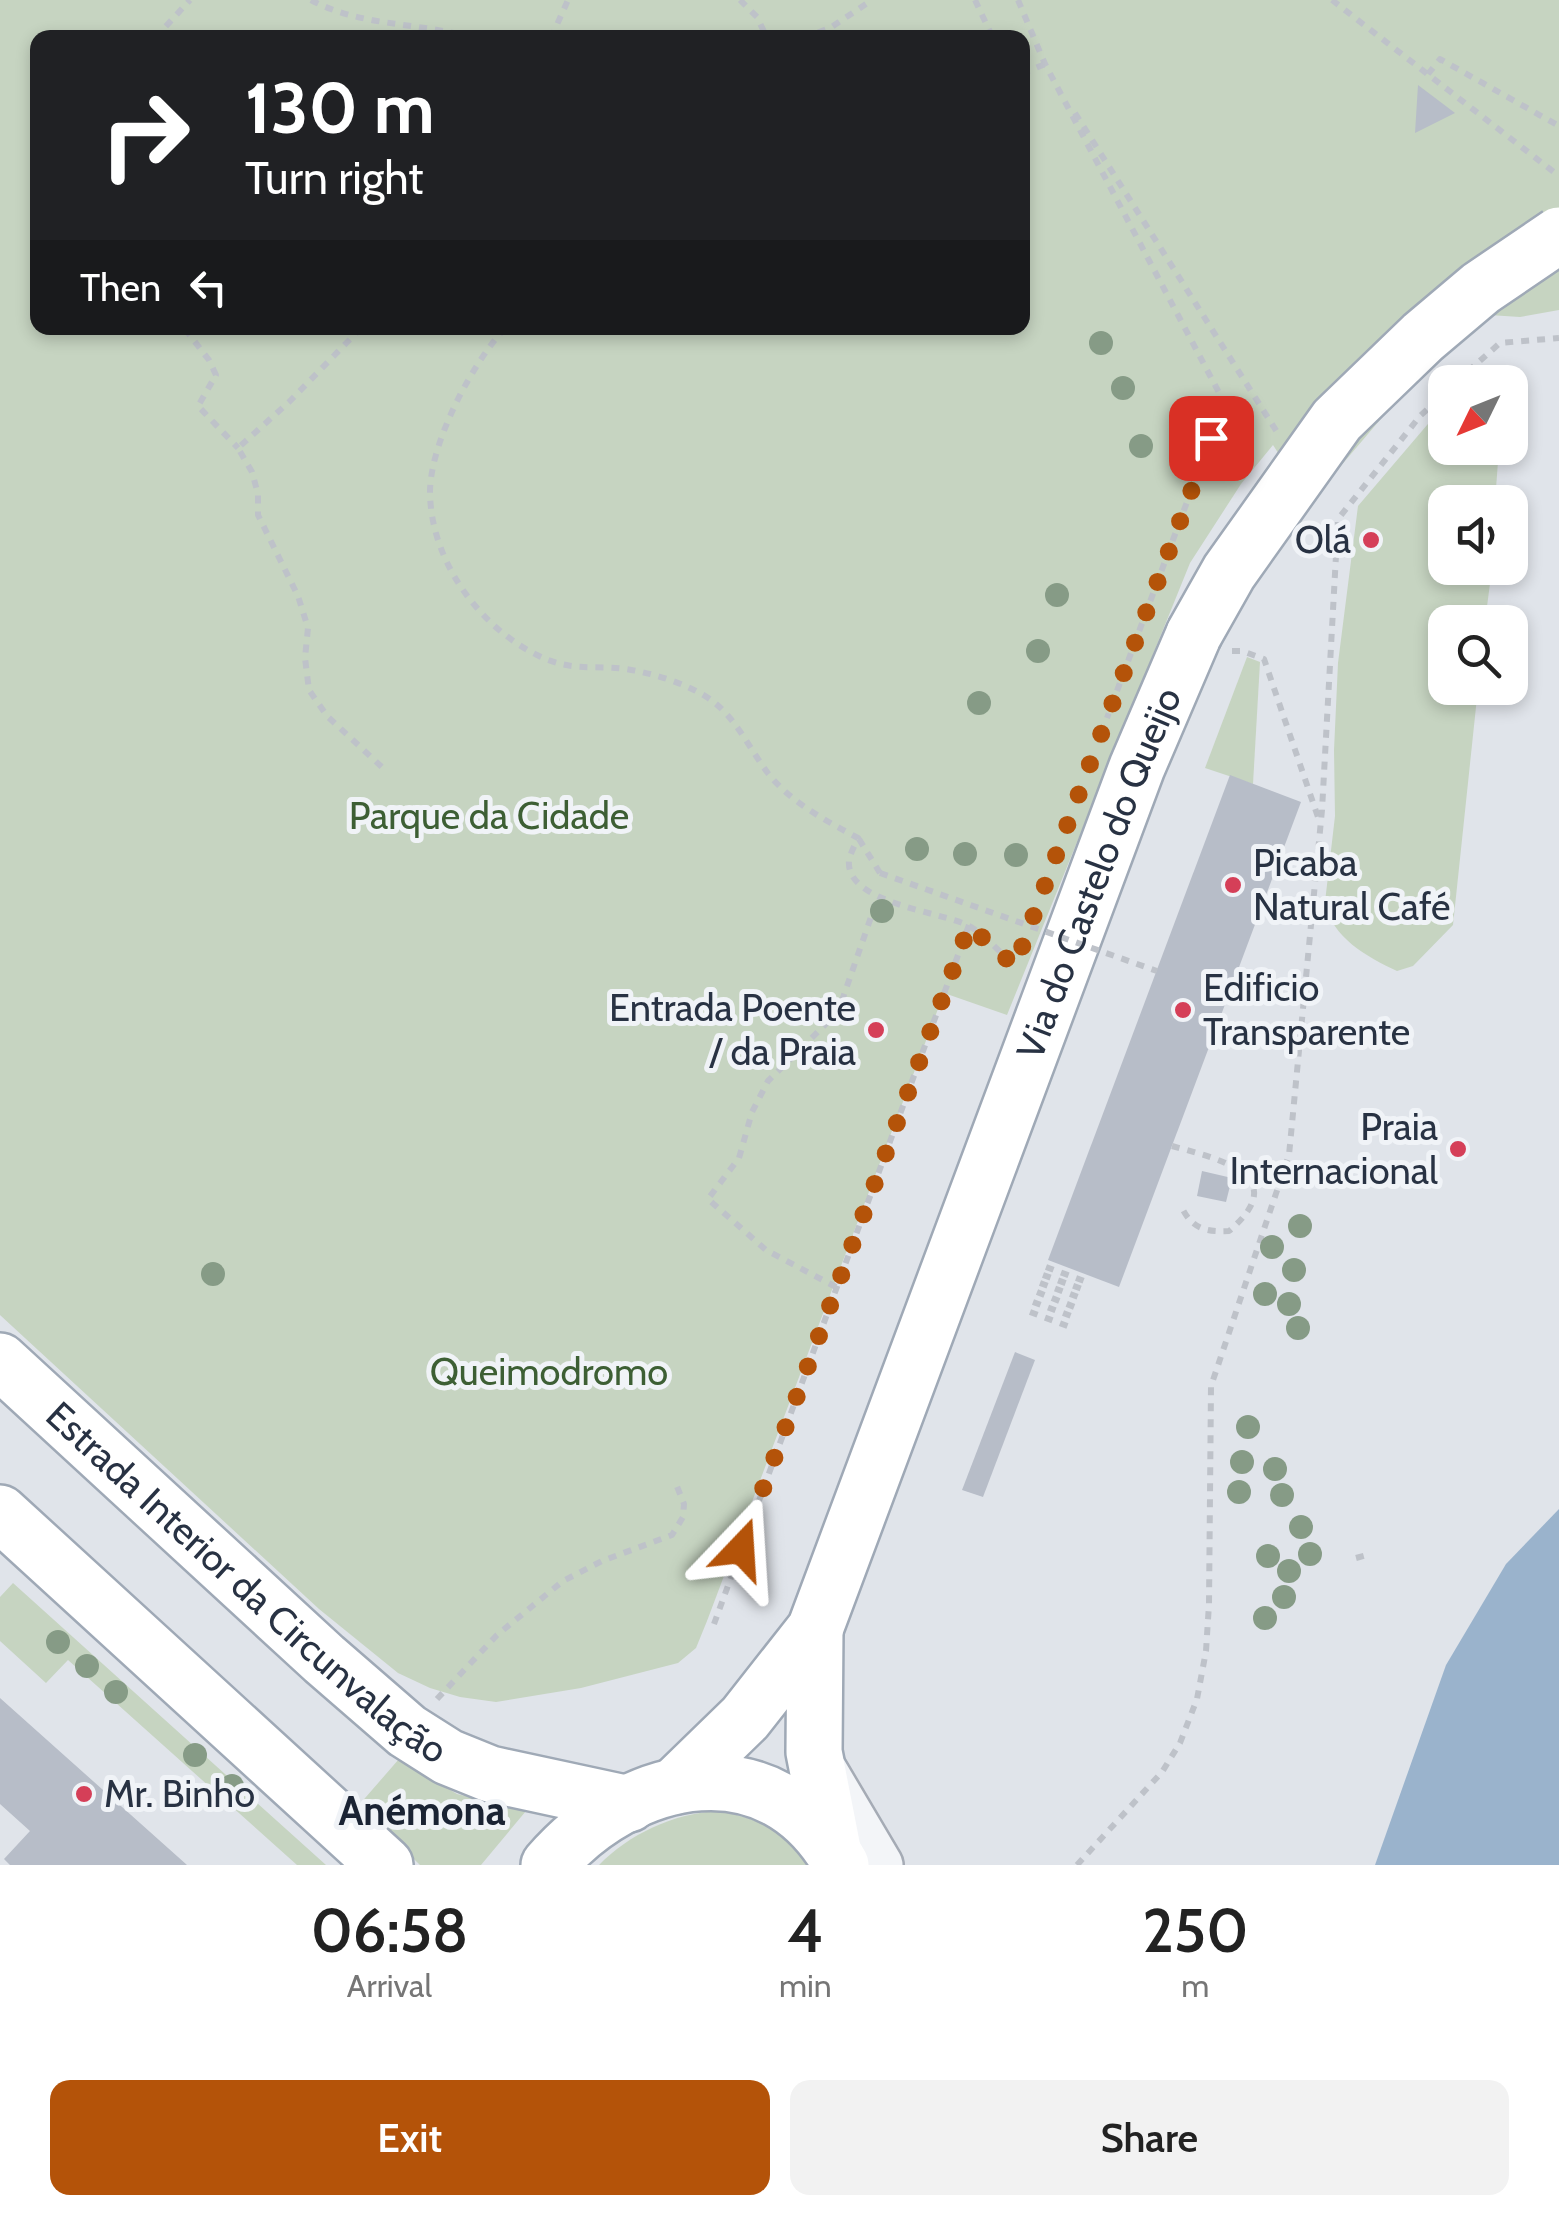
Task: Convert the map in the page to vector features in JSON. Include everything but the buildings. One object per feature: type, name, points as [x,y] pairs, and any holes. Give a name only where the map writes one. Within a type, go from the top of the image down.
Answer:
[{"type":"main road","name":"Via do Castelo do Queijo","points":[[549,1865],[582,1833],[652,1795],[746,1718],[815,1628],[1137,767],[1218,640],[1230,572],[1337,420],[1480,288],[1559,236]]},
{"type":"main road","name":"Estrada Interior da Circunvalação","points":[[0,1361],[407,1731],[448,1757],[490,1774],[652,1795]]},
{"type":"main road","points":[[5,1528],[385,1865]]},
{"type":"main road","name":"Via do Castelo do Queijo","points":[[815,1628],[814,1752],[851,1860]]},
{"type":"main road","points":[[652,1795],[698,1782],[730,1783],[769,1793],[789,1802],[851,1860]]},
{"type":"path","points":[[162,30],[190,0]]},
{"type":"path","points":[[310,0],[332,12],[385,24],[443,30]]},
{"type":"path","points":[[555,30],[568,0]]},
{"type":"path","points":[[740,0],[757,17],[763,30]]},
{"type":"path","points":[[825,30],[872,0]]},
{"type":"path","points":[[976,0],[989,30]]},
{"type":"path","points":[[1018,0],[1045,64],[1224,402],[1102,730]]},
{"type":"path","points":[[1332,0],[1559,176]]},
{"type":"path","points":[[1428,74],[1440,59],[1559,126]]},
{"type":"path","points":[[1030,71],[1045,64]]},
{"type":"path","points":[[1045,64],[1248,390]]},
{"type":"path","points":[[188,335],[216,375],[198,406],[238,448],[255,483],[258,515],[298,596],[308,628],[305,658],[309,690],[327,716],[384,770]]},
{"type":"path","points":[[238,448],[354,335]]},
{"type":"path","points":[[500,335],[470,379],[451,417],[436,457],[430,490],[434,527],[470,603],[537,656],[577,670],[626,670],[672,682],[712,700],[769,775],[807,811],[858,838],[880,874],[1157,971]]},
{"type":"path","points":[[1475,365],[1500,343],[1559,338]]},
{"type":"path","points":[[1077,1865],[1162,1772],[1180,1743],[1197,1700],[1209,1604],[1211,1386],[1289,1155],[1320,826],[1338,519],[1428,409]]},
{"type":"path","points":[[1218,640],[1264,659],[1320,826]]},
{"type":"path","points":[[858,838],[850,860],[851,876],[862,888],[878,897],[969,926],[1024,973]]},
{"type":"path","points":[[836,1288],[766,1250],[708,1199],[739,1158],[752,1112],[768,1080],[838,1012],[878,897]]},
{"type":"path","points":[[1028,930],[1035,912]]},
{"type":"path","points":[[714,1624],[969,926]]},
{"type":"path","points":[[1015,966],[1022,948]]},
{"type":"path","points":[[1172,1146],[1239,1168],[1249,1179],[1253,1194],[1242,1220],[1229,1231],[1201,1229],[1182,1210]]},
{"type":"path","points":[[1041,1279],[1084,1290],[1041,1279]]},
{"type":"path","points":[[1033,1302],[1075,1313],[1041,1279]]},
{"type":"path","points":[[1030,1312],[1070,1327]]},
{"type":"path","points":[[433,1702],[497,1635],[563,1581],[602,1560],[672,1535],[683,1517],[684,1504],[676,1484]]},
{"type":"path","points":[[1356,1558],[1367,1555]]},
{"type":"green space","name":"Parque da Cidade","points":[[0,0],[1559,0],[1559,310],[1520,317],[1489,315],[1428,365],[1310,502],[1273,445],[1241,484],[1190,563],[1007,1015],[944,993],[696,1648],[678,1663],[581,1688],[496,1702],[460,1697],[398,1673],[319,1609],[0,1315]]},
{"type":"green space","points":[[1428,424],[1428,465],[1498,465],[1496,485],[1428,485],[1428,585],[1490,585],[1487,605],[1428,605],[1428,705],[1476,705],[1453,925],[1413,966],[1397,971],[1343,936],[1325,902],[1335,816],[1338,663],[1358,506]]},
{"type":"green space","points":[[1247,657],[1260,662],[1253,784],[1205,768]]},
{"type":"green space","points":[[13,1583],[326,1865],[297,1865],[68,1660],[46,1683],[0,1641],[0,1597]]},
{"type":"green space","points":[[399,1759],[457,1794],[526,1811],[481,1865],[420,1865],[359,1805]]},
{"type":"green space","points":[[716,1811],[769,1828],[811,1865],[599,1865],[624,1844],[653,1828],[684,1816]]},
{"type":"water","points":[[1559,1509],[1559,1865],[1375,1865],[1446,1665],[1506,1564]]},
{"type":"place","name":"Olá","points":[[1371,540]]},
{"type":"place","name":"Picaba Natural Café","points":[[1233,885]]},
{"type":"place","name":"Edificio Transparente","points":[[1183,1010]]},
{"type":"place","name":"Entrada Poente / da Praia","points":[[876,1030]]},
{"type":"place","name":"Praia Internacional","points":[[1458,1149]]},
{"type":"place","name":"Mr. Binho","points":[[84,1794]]},
{"type":"district","name":"Anémona","points":[[422,1811]]},
{"type":"route","points":[[741,1549],[969,926],[1015,966],[1211,438]]},
{"type":"park label","name":"Queimodromo","points":[[549,1372]]}]
